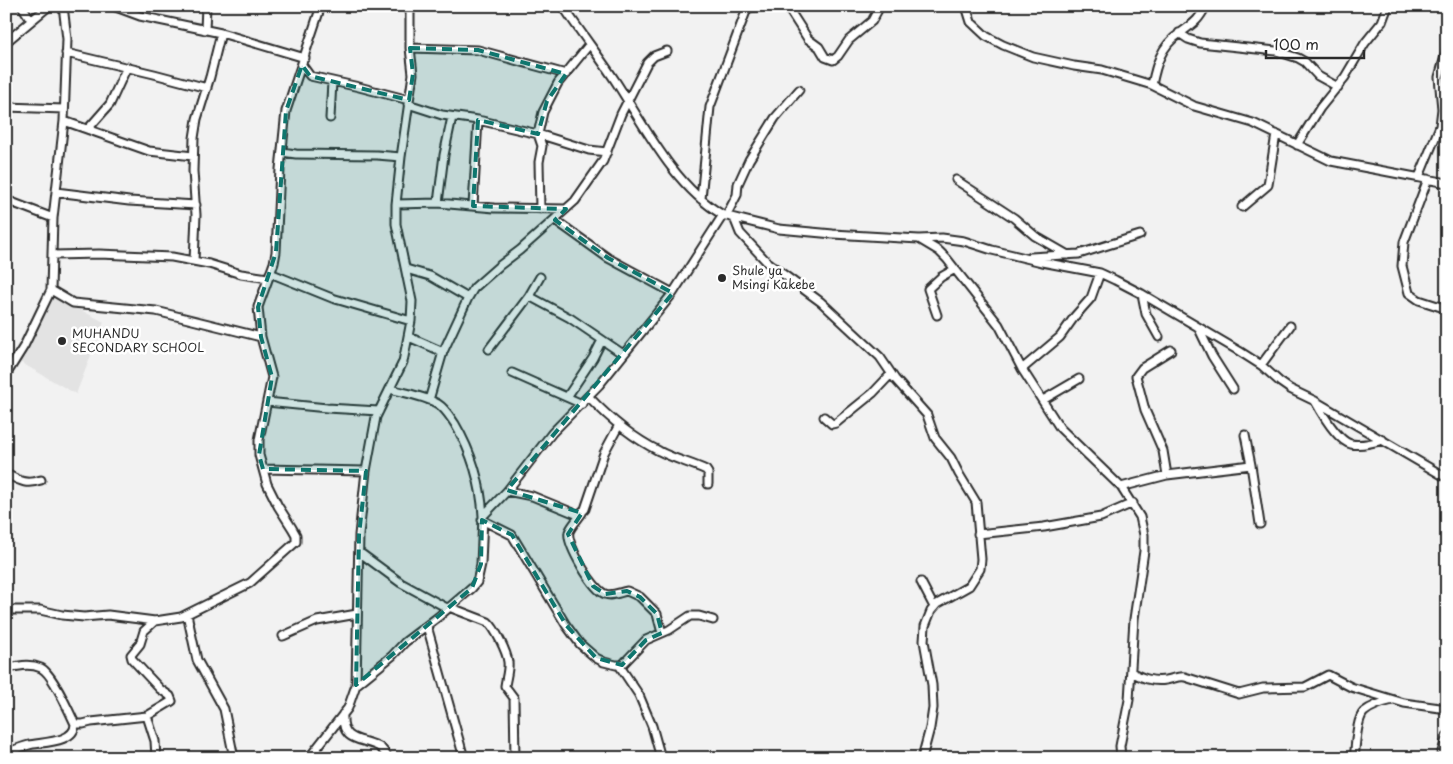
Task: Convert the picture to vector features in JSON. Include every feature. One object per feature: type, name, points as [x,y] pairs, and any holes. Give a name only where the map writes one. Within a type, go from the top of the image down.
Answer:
[{"type":"street","points":[[22,6],[31,20]]},
{"type":"street","points":[[6,42],[49,6]]},
{"type":"street","points":[[6,375],[24,346],[51,290],[53,218],[64,121],[66,22],[63,6]]},
{"type":"street","points":[[113,6],[140,16],[221,33],[303,61],[310,76],[359,86],[452,117],[478,120],[538,134],[588,150],[607,152]]},
{"type":"street","points":[[205,30],[206,6]]},
{"type":"street","points":[[6,610],[40,610],[84,617],[108,615],[155,621],[186,614],[250,583],[296,542],[296,535],[267,484],[262,469],[259,447],[272,377],[261,337],[258,307],[276,252],[286,111],[321,6]]},
{"type":"street","points":[[309,758],[348,708],[356,685],[359,535],[366,471],[376,417],[403,362],[409,338],[412,301],[396,224],[396,204],[400,157],[413,74],[410,48],[410,6]]},
{"type":"street","points":[[563,6],[663,155],[687,185],[701,199],[728,217],[768,263],[821,302],[880,357],[927,416],[935,438],[952,458],[973,497],[977,509],[980,569],[969,586],[943,599],[934,607],[929,614],[924,633],[933,696],[930,728],[922,758]]},
{"type":"street","points":[[701,199],[710,107],[748,7],[772,6]]},
{"type":"street","points":[[783,6],[790,11],[808,39],[819,48],[825,57],[833,60],[849,40],[872,21],[880,6]]},
{"type":"street","points":[[966,6],[971,22],[977,29],[1003,45],[1033,57],[1102,70],[1152,85],[1194,106],[1253,123],[1332,161],[1447,183]]},
{"type":"street","points":[[1152,85],[1156,65],[1162,52],[1179,33],[1196,23],[1206,6]]},
{"type":"street","points":[[1297,145],[1320,108],[1345,78],[1364,43],[1382,22],[1388,6]]},
{"type":"street","points":[[194,261],[196,205],[193,156],[194,138],[197,119],[221,33]]},
{"type":"street","points":[[1179,33],[1188,39],[1200,43],[1276,52],[1298,58],[1305,62],[1318,76],[1338,87]]},
{"type":"street","points":[[540,209],[539,162],[542,146],[538,134],[543,112],[558,82],[589,45]]},
{"type":"street","points":[[410,48],[478,50],[566,74]]},
{"type":"street","points":[[1418,177],[1440,126],[1442,110],[1439,77],[1447,50]]},
{"type":"street","points":[[429,400],[443,352],[474,288],[555,220],[580,195],[603,161],[621,114],[647,63],[654,56],[667,51]]},
{"type":"street","points":[[66,53],[207,88]]},
{"type":"street","points":[[88,129],[110,104],[127,67]]},
{"type":"street","points":[[330,118],[332,82]]},
{"type":"street","points":[[482,518],[506,491],[552,432],[588,397],[673,292],[728,217],[737,195],[738,184],[749,160],[775,118],[800,90]]},
{"type":"street","points":[[6,107],[64,109]]},
{"type":"street","points":[[438,203],[444,154],[452,117]]},
{"type":"street","points":[[473,206],[478,120]]},
{"type":"street","points":[[64,121],[149,151],[193,156]]},
{"type":"street","points":[[1242,207],[1268,185],[1276,134]]},
{"type":"street","points":[[282,152],[400,157]]},
{"type":"street","points":[[1428,179],[1404,242],[1402,266],[1409,293],[1419,300],[1447,309]]},
{"type":"street","points":[[956,180],[1014,218],[1035,236],[1068,255]]},
{"type":"street","points":[[56,192],[129,201],[196,205]]},
{"type":"street","points":[[6,200],[53,218]]},
{"type":"street","points":[[396,204],[438,203],[566,209]]},
{"type":"street","points":[[728,217],[779,229],[834,234],[958,240],[1024,258],[1100,273],[1142,294],[1261,365],[1285,386],[1315,401],[1447,478]]},
{"type":"street","points":[[555,220],[608,258],[673,292]]},
{"type":"street","points":[[1024,258],[1068,255],[1095,250],[1140,235]]},
{"type":"street","points":[[919,239],[939,251],[955,269],[999,325],[1022,369],[1066,434],[1121,487],[1140,517],[1144,534],[1144,550],[1134,619],[1129,700],[1120,746],[1121,758]]},
{"type":"street","points":[[53,255],[150,255],[194,261],[242,274],[269,275],[332,298],[411,321]]},
{"type":"street","points":[[406,269],[430,276],[468,298]]},
{"type":"street","points":[[937,315],[928,289],[941,277],[955,269]]},
{"type":"street","points":[[1022,369],[1060,337],[1091,298],[1100,273]]},
{"type":"street","points":[[489,349],[529,296],[540,277]]},
{"type":"street","points":[[51,290],[74,303],[156,311],[261,337]]},
{"type":"street","points":[[1142,294],[1146,314],[1159,337]]},
{"type":"street","points":[[529,296],[564,314],[623,354]]},
{"type":"street","points":[[1261,365],[1290,326]]},
{"type":"street","points":[[1198,328],[1232,389]]},
{"type":"street","points":[[409,338],[443,352]]},
{"type":"street","points":[[567,397],[593,358],[602,340]]},
{"type":"street","points":[[1167,475],[1163,451],[1145,410],[1136,376],[1142,368],[1171,350]]},
{"type":"street","points":[[512,373],[582,404]]},
{"type":"street","points":[[824,417],[832,424],[836,423],[873,393],[892,374]]},
{"type":"street","points":[[1043,400],[1079,379]]},
{"type":"street","points":[[356,685],[392,656],[405,642],[472,588],[477,582],[482,564],[480,484],[468,448],[448,413],[437,403],[390,389]]},
{"type":"street","points":[[588,397],[619,425],[660,452],[706,470],[708,473],[708,484]]},
{"type":"street","points":[[1315,401],[1335,431],[1348,443],[1364,444],[1383,440]]},
{"type":"street","points":[[267,402],[327,408],[379,410]]},
{"type":"street","points":[[619,425],[604,453],[585,509],[570,530],[569,535],[574,551],[593,586],[605,594],[613,595],[627,591],[640,597],[658,615],[662,633]]},
{"type":"street","points":[[1245,435],[1252,465],[1260,524]]},
{"type":"street","points":[[1121,487],[1167,475],[1252,465]]},
{"type":"street","points":[[262,469],[366,471]]},
{"type":"street","points":[[6,474],[27,483],[41,480]]},
{"type":"street","points":[[506,491],[532,496],[576,514],[582,513]]},
{"type":"street","points":[[978,534],[1044,527],[1101,517],[1132,503]]},
{"type":"street","points":[[482,518],[512,535],[566,625],[580,644],[596,658],[619,665],[638,695],[652,726],[661,758]]},
{"type":"street","points":[[359,552],[400,583],[448,608],[488,622],[493,626],[507,657],[508,665],[505,686],[514,698],[515,758]]},
{"type":"street","points":[[921,582],[934,607]]},
{"type":"street","points":[[186,614],[197,660],[224,709],[234,758]]},
{"type":"street","points":[[283,636],[317,621],[357,614]]},
{"type":"street","points":[[619,665],[624,663],[646,640],[691,616],[714,620]]},
{"type":"street","points":[[75,724],[147,716],[172,701],[170,696],[151,680],[132,659],[131,655],[140,644],[144,631],[155,621]]},
{"type":"street","points":[[427,626],[464,758]]},
{"type":"street","points":[[6,669],[29,665],[40,667],[46,672],[75,724],[73,732],[57,740],[30,745],[6,753]]},
{"type":"street","points":[[1131,672],[1143,679],[1157,681],[1179,676],[1185,677],[1239,694],[1263,688],[1305,687],[1328,675],[1351,687],[1409,705],[1447,709]]},
{"type":"street","points":[[1354,758],[1360,720],[1363,713],[1394,700]]},
{"type":"street","points":[[343,714],[344,727],[349,734],[360,741],[383,749],[388,758]]},
{"type":"street","points":[[147,716],[154,741],[156,758]]},
{"type":"street","points":[[1440,758],[1447,736]]},
{"type":"highlighted area","points":[[410,48],[478,50],[566,74],[547,101],[538,134],[478,120],[473,206],[566,209],[555,220],[608,258],[673,293],[507,490],[582,513],[568,534],[593,586],[605,594],[627,591],[640,597],[657,614],[662,633],[646,640],[622,665],[596,658],[566,625],[512,535],[482,520],[481,564],[472,588],[356,685],[359,535],[366,471],[263,469],[259,455],[272,377],[261,337],[258,307],[276,252],[286,111],[302,65],[310,76],[409,100],[413,74]]},
{"type":"shaded area","name":"MUHANDU SECONDARY SCHOOL","points":[[52,295],[104,322],[76,394],[18,361]]},
{"type":"place","name":"Shule ya Msingi Kakebe","points":[[722,278]]},
{"type":"place","name":"MUHANDU SECONDARY SCHOOL","points":[[62,341]]}]
